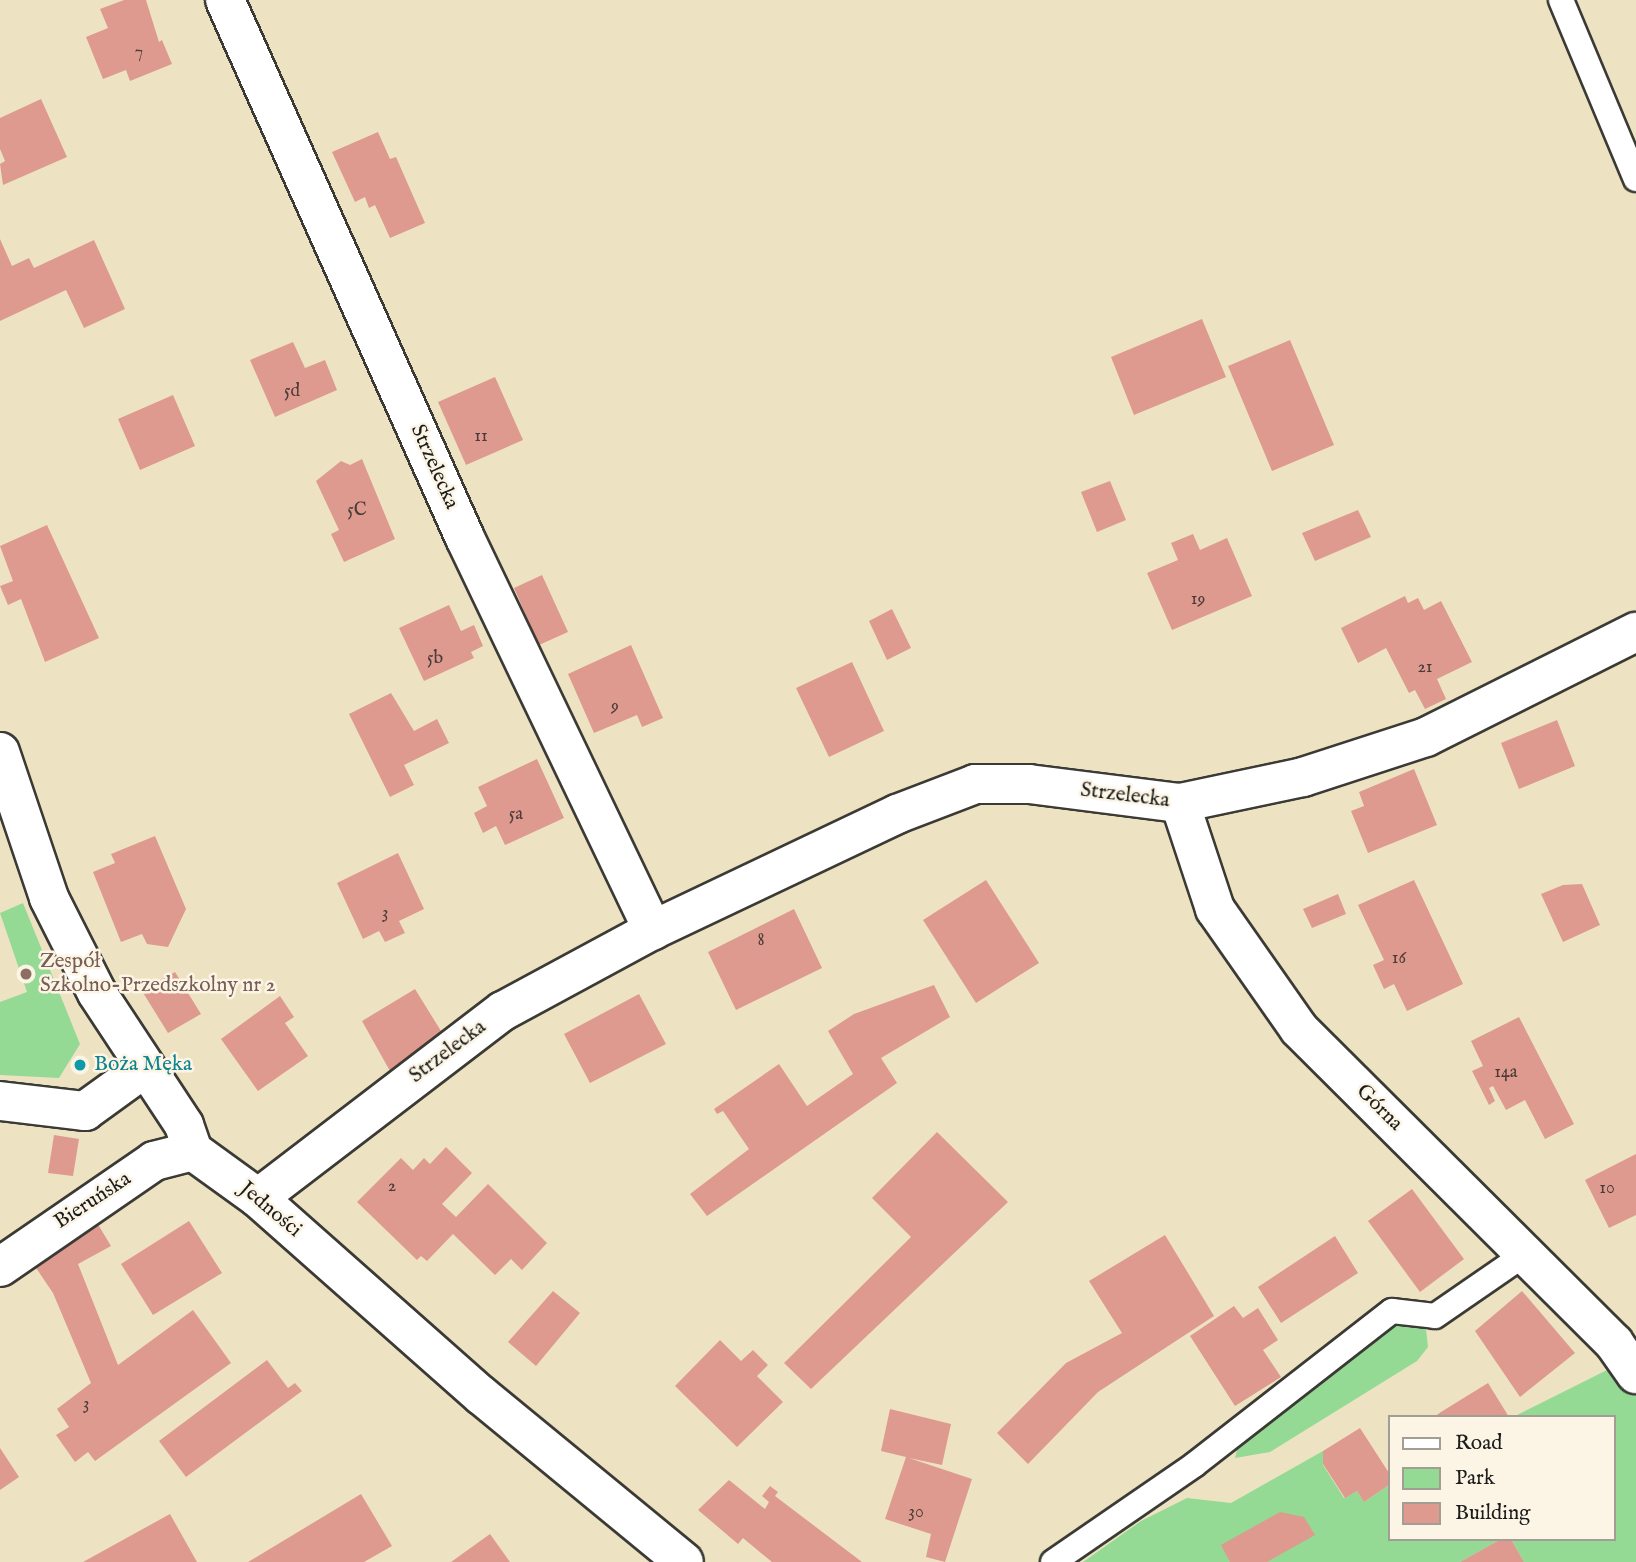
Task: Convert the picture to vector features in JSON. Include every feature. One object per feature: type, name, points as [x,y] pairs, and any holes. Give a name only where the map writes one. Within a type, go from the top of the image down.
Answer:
[{"type":"street","name":"Strzelecka","points":[[225,0],[465,538],[653,930]]},
{"type":"street","name":"Strzelecka","points":[[258,1198],[503,1010],[653,930],[897,814],[975,785],[1028,784],[1180,803],[1303,777],[1426,737],[1636,632]]},
{"type":"street","points":[[0,752],[49,898],[97,993],[143,1069],[184,1125],[193,1151]]},
{"type":"street","name":"Górna","points":[[1180,803],[1215,909],[1299,1029],[1614,1343],[1636,1374]]},
{"type":"street","points":[[0,1101],[85,1111],[143,1069]]},
{"type":"street","name":"Jedności","points":[[193,1151],[258,1198],[482,1396],[684,1562]]},
{"type":"street","name":"Bieruńska","points":[[0,1267],[154,1161],[193,1151]]},
{"type":"lane","points":[[1560,0],[1636,179]]},
{"type":"lane","points":[[1053,1562],[1194,1465],[1392,1311],[1435,1316],[1525,1254]]},
{"type":"green space","name":"Zespół Szkolno-Przedszkolny nr 2","points":[[23,903],[80,1044],[59,1078],[0,1075],[0,1002],[27,992],[0,913]]},
{"type":"green space","points":[[1388,1321],[1426,1329],[1428,1347],[1417,1361],[1270,1452],[1235,1458],[1238,1446]]},
{"type":"green space","points":[[1617,1365],[1636,1396],[1636,1562],[1524,1562],[1512,1541],[1615,1541],[1615,1415],[1517,1415]]},
{"type":"green space","points":[[1323,1451],[1323,1465],[1344,1498],[1357,1491],[1364,1502],[1388,1486],[1388,1541],[1497,1541],[1460,1562],[1083,1562],[1141,1521],[1187,1498],[1231,1503]]},
{"type":"building","points":[[124,0],[146,0],[159,42],[162,40],[172,64],[130,81],[126,70],[103,79],[86,37],[108,28],[100,9]]},
{"type":"building","points":[[41,99],[67,157],[3,185],[0,164],[5,161],[0,149],[0,118]]},
{"type":"building","points":[[378,132],[390,159],[396,157],[425,223],[390,238],[375,205],[369,208],[365,197],[355,202],[332,152]]},
{"type":"building","points":[[0,239],[12,266],[29,258],[34,268],[94,240],[125,309],[84,328],[66,290],[0,321]]},
{"type":"building","points":[[1202,319],[1226,377],[1134,415],[1111,357]]},
{"type":"building","points":[[1290,340],[1334,445],[1272,471],[1228,366]]},
{"type":"building","points":[[293,342],[305,368],[325,360],[337,390],[275,417],[250,360]]},
{"type":"building","points":[[495,377],[523,440],[466,465],[438,402]]},
{"type":"building","points":[[173,395],[195,446],[140,470],[118,419]]},
{"type":"building","points":[[362,459],[395,539],[344,562],[331,534],[339,530],[316,481],[341,461],[350,465]]},
{"type":"building","points":[[1110,481],[1126,520],[1097,532],[1081,492]]},
{"type":"building","points":[[1358,510],[1371,537],[1315,561],[1302,533]]},
{"type":"building","points":[[47,525],[99,638],[45,662],[21,599],[8,605],[0,586],[13,581],[0,546]]},
{"type":"building","points":[[1193,534],[1200,550],[1227,538],[1252,596],[1172,630],[1147,573],[1178,560],[1171,543]]},
{"type":"building","points":[[542,575],[568,632],[539,645],[514,588]]},
{"type":"building","points":[[1405,596],[1408,603],[1418,598],[1424,610],[1441,601],[1472,662],[1437,679],[1446,699],[1425,709],[1415,690],[1409,693],[1386,648],[1358,663],[1341,628]]},
{"type":"building","points":[[449,605],[461,631],[474,625],[483,646],[471,652],[474,658],[424,681],[399,628]]},
{"type":"building","points":[[892,609],[911,648],[887,660],[869,621]]},
{"type":"building","points":[[631,645],[663,718],[642,727],[637,715],[594,733],[568,674]]},
{"type":"building","points":[[852,662],[884,731],[829,757],[796,688]]},
{"type":"building","points":[[391,693],[414,731],[437,719],[449,743],[404,765],[414,785],[390,797],[349,714]]},
{"type":"building","points":[[1557,720],[1575,766],[1519,789],[1501,743]]},
{"type":"building","points":[[537,759],[564,818],[505,845],[496,826],[483,833],[474,813],[487,806],[478,787]]},
{"type":"building","points":[[1414,769],[1437,825],[1368,853],[1351,811],[1364,806],[1359,792]]},
{"type":"building","points":[[155,836],[186,909],[168,947],[147,944],[142,934],[121,942],[93,872],[115,863],[111,854]]},
{"type":"building","points":[[398,853],[424,909],[399,921],[405,933],[385,942],[379,931],[363,939],[337,883]]},
{"type":"building","points":[[986,880],[1039,963],[976,1003],[923,920]]},
{"type":"building","points":[[1414,880],[1463,984],[1407,1011],[1394,984],[1384,989],[1373,965],[1384,960],[1358,905]]},
{"type":"building","points":[[1582,884],[1600,925],[1563,942],[1541,894],[1563,885]]},
{"type":"building","points":[[1338,894],[1346,914],[1312,928],[1303,909]]},
{"type":"building","points":[[794,909],[822,968],[736,1010],[708,952]]},
{"type":"building","points":[[175,972],[201,1014],[168,1033],[142,991]]},
{"type":"building","points":[[934,985],[950,1017],[881,1058],[897,1083],[707,1216],[690,1194],[749,1149],[723,1111],[717,1114],[714,1109],[779,1064],[807,1106],[853,1074],[828,1031],[854,1014]]},
{"type":"building","points":[[415,989],[441,1031],[417,1051],[424,1061],[395,1080],[362,1021]]},
{"type":"building","points":[[639,994],[666,1044],[590,1083],[564,1034]]},
{"type":"building","points":[[280,996],[294,1017],[285,1023],[308,1056],[258,1091],[221,1039]]},
{"type":"building","points":[[1519,1017],[1574,1124],[1545,1139],[1525,1100],[1506,1110],[1493,1086],[1489,1088],[1495,1101],[1489,1105],[1472,1071],[1483,1066],[1471,1041]]},
{"type":"building","points":[[937,1132],[1008,1202],[811,1389],[784,1363],[911,1237],[872,1198]]},
{"type":"building","points":[[54,1135],[79,1139],[73,1176],[48,1173]]},
{"type":"building","points":[[446,1147],[472,1173],[442,1204],[456,1217],[488,1184],[547,1243],[522,1270],[511,1259],[495,1275],[453,1234],[427,1261],[421,1256],[417,1260],[357,1202],[401,1158],[413,1170],[424,1158],[430,1164]]},
{"type":"building","points":[[1636,1154],[1636,1215],[1609,1228],[1585,1180]]},
{"type":"building","points":[[1412,1189],[1464,1259],[1420,1292],[1368,1221]]},
{"type":"building","points":[[93,1216],[111,1246],[78,1264],[118,1365],[193,1310],[231,1363],[95,1461],[88,1452],[75,1462],[56,1435],[69,1427],[57,1409],[91,1383],[53,1293],[28,1256]]},
{"type":"building","points":[[189,1221],[222,1273],[153,1315],[121,1264]]},
{"type":"building","points":[[1165,1235],[1214,1316],[1098,1392],[1028,1464],[997,1433],[1066,1363],[1122,1333],[1089,1281]]},
{"type":"building","points":[[1335,1236],[1358,1273],[1281,1323],[1258,1287]]},
{"type":"building","points":[[553,1291],[580,1313],[536,1366],[508,1342]]},
{"type":"building","points":[[1522,1291],[1575,1353],[1520,1397],[1475,1331]]},
{"type":"building","points":[[1234,1306],[1243,1318],[1258,1308],[1278,1340],[1263,1350],[1281,1377],[1235,1406],[1190,1336]]},
{"type":"building","points":[[720,1340],[741,1361],[753,1350],[768,1365],[757,1376],[783,1402],[737,1447],[675,1386]]},
{"type":"building","points":[[267,1360],[288,1388],[295,1383],[302,1391],[186,1477],[159,1441]]},
{"type":"building","points":[[1488,1383],[1508,1415],[1437,1415]]},
{"type":"building","points":[[890,1409],[951,1424],[942,1465],[909,1458],[972,1479],[945,1562],[926,1557],[931,1534],[885,1519],[906,1457],[881,1451]]},
{"type":"building","points":[[1360,1428],[1388,1471],[1388,1486],[1364,1502],[1357,1491],[1345,1498],[1323,1464],[1323,1451]]},
{"type":"building","points":[[0,1448],[19,1477],[0,1490]]},
{"type":"building","points":[[729,1480],[765,1509],[769,1502],[762,1496],[770,1486],[778,1492],[775,1496],[862,1562],[772,1562],[743,1538],[738,1544],[698,1510]]},
{"type":"building","points":[[361,1494],[392,1546],[364,1562],[248,1562]]},
{"type":"building","points":[[1280,1512],[1304,1517],[1315,1535],[1267,1562],[1230,1562],[1221,1545]]},
{"type":"building","points":[[170,1514],[197,1562],[83,1562]]},
{"type":"building","points":[[490,1534],[510,1562],[451,1562]]},
{"type":"building","points":[[1497,1541],[1512,1541],[1524,1562],[1460,1562]]},
{"type":"place","name":"Zespół Szkolno-Przedszkolny nr 2","points":[[26,974]]},
{"type":"place","name":"Boża Męka","points":[[80,1065]]}]
